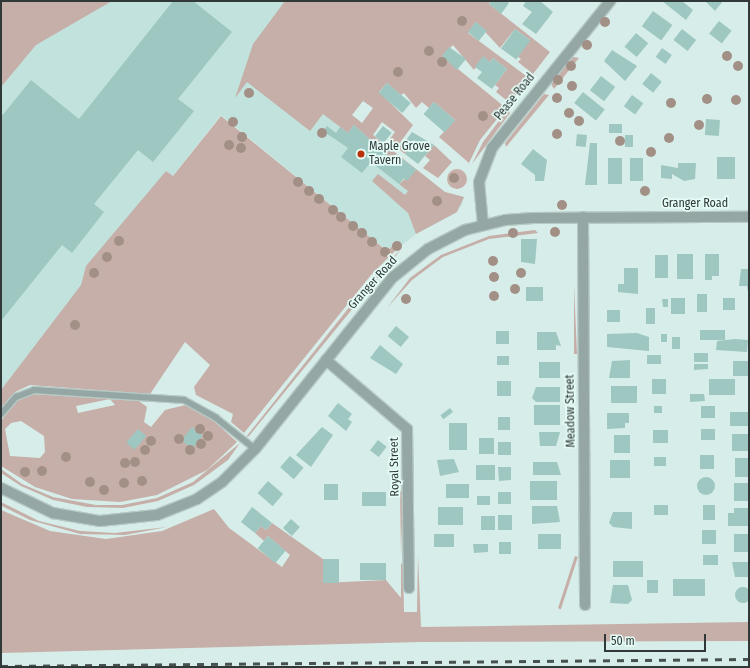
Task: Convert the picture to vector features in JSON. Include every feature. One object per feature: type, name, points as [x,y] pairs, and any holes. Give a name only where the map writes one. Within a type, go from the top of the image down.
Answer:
[{"type":"street","name":"Pease Road","points":[[483,225],[479,182],[492,148],[610,1]]},
{"type":"street","name":"Granger Road","points":[[1,488],[38,508],[70,517],[100,521],[138,518],[170,510],[197,498],[222,482],[256,449],[383,288],[409,262],[439,242],[483,225],[518,219],[583,217],[749,217]]},
{"type":"street","name":"Meadow Street","points":[[583,217],[585,605]]},
{"type":"street","name":"Royal Street","points":[[326,360],[407,429],[409,588]]},
{"type":"lane","points":[[1,414],[16,397],[34,390],[184,400],[216,418],[256,449]]},
{"type":"shaded area","points":[[1,1],[311,1],[265,59],[372,134],[445,192],[464,197],[462,205],[454,214],[416,234],[391,254],[221,115],[1,392]]},
{"type":"shaded area","points":[[1,1],[112,1],[36,45],[1,87]]},
{"type":"shaded area","points":[[285,1],[490,1],[489,4],[550,52],[533,74],[518,62],[521,59],[517,56],[530,40],[515,29],[500,48],[476,22],[468,33],[529,78],[510,103],[496,92],[499,88],[495,85],[507,69],[493,58],[490,62],[483,57],[474,70],[453,45],[442,56],[506,108],[480,140],[469,163],[439,137],[455,120],[434,102],[429,108],[422,102],[416,108],[404,93],[401,95],[387,83],[379,92],[413,125],[399,144],[408,151],[405,154],[389,140],[395,132],[382,122],[373,135],[445,192],[464,197],[457,212],[416,234],[408,213],[372,181],[378,174],[405,195],[408,191],[399,184],[416,170],[400,157],[395,162],[354,125],[348,133],[323,114],[310,131],[247,82],[235,98],[253,44]],"holes":[[[363,101],[373,108],[362,123],[352,115]]]},
{"type":"shaded area","points":[[573,57],[579,58],[554,89],[551,84]]},
{"type":"shaded area","points":[[544,94],[549,95],[506,147],[505,143]]},
{"type":"shaded area","points":[[508,109],[510,113],[472,164],[483,142]]},
{"type":"shaded area","points":[[221,116],[387,251],[397,242],[399,247],[371,275],[244,433],[231,422],[233,414],[196,395],[194,387],[210,365],[185,342],[150,394],[30,385],[15,392],[1,409],[1,390],[81,285],[86,266],[166,171],[173,176]]},
{"type":"shaded area","points":[[434,145],[452,162],[438,178],[423,168],[430,160],[425,156]]},
{"type":"shaded area","points":[[457,169],[464,172],[467,179],[464,186],[457,189],[450,186],[447,179],[450,172]]},
{"type":"shaded area","points":[[535,230],[538,233],[489,239],[443,257],[412,280],[387,308],[410,278],[441,255],[489,236]]},
{"type":"shaded area","points":[[402,248],[249,436],[246,437],[370,281]]},
{"type":"shaded area","points":[[574,285],[577,354],[574,354]]},
{"type":"shaded area","points":[[32,394],[110,399],[139,401],[147,407],[144,422],[151,427],[165,410],[185,405],[205,413],[237,442],[207,470],[157,495],[120,502],[72,499],[35,487],[1,466],[1,421],[15,402]],"holes":[[[110,399],[115,405],[78,413],[76,406]],[[21,421],[44,436],[45,452],[40,458],[10,456],[5,429],[11,423]]]},
{"type":"shaded area","points":[[240,443],[228,460],[194,485],[158,501],[123,508],[87,507],[53,500],[21,486],[1,473],[1,469],[22,484],[53,497],[96,505],[122,505],[157,498],[193,482]]},
{"type":"shaded area","points":[[400,491],[403,493],[401,555]]},
{"type":"shaded area","points":[[1,502],[39,521],[80,531],[115,533],[167,527],[125,535],[80,534],[30,520],[2,506]]},
{"type":"shaded area","points":[[214,509],[229,528],[282,567],[290,555],[268,536],[264,541],[255,533],[261,526],[266,530],[272,523],[323,559],[323,583],[386,580],[401,598],[401,563],[403,565],[404,612],[417,612],[418,555],[421,627],[749,622],[749,641],[421,642],[1,653],[1,510],[50,531],[106,539],[162,531]]},
{"type":"shaded area","points":[[575,556],[578,557],[561,609],[558,608]]},
{"type":"building","points":[[173,1],[193,1],[232,32],[178,99],[194,111],[153,162],[138,150],[94,204],[104,212],[72,253],[62,245],[1,321],[1,117],[31,80],[79,119]]},
{"type":"building","points":[[491,1],[506,1],[509,3],[501,14],[489,4]]},
{"type":"building","points":[[526,1],[540,1],[553,12],[536,34],[522,24],[532,12],[523,6]]},
{"type":"building","points":[[662,1],[682,1],[693,10],[686,20]]},
{"type":"building","points":[[705,1],[723,1],[715,11]]},
{"type":"building","points":[[653,11],[672,25],[661,40],[642,26]]},
{"type":"building","points":[[719,21],[732,31],[722,43],[709,34]]},
{"type":"building","points":[[476,22],[487,31],[479,41],[468,32]]},
{"type":"building","points":[[515,29],[530,40],[516,60],[501,48]]},
{"type":"building","points":[[682,29],[696,40],[688,51],[673,40]]},
{"type":"building","points":[[636,33],[648,43],[637,57],[624,47]]},
{"type":"building","points":[[449,47],[466,59],[457,70],[442,56]]},
{"type":"building","points":[[662,48],[672,55],[666,64],[656,57]]},
{"type":"building","points":[[612,50],[637,66],[625,81],[604,61]]},
{"type":"building","points":[[483,56],[490,62],[493,58],[507,69],[492,89],[477,78],[482,72],[475,67]]},
{"type":"building","points":[[651,73],[662,82],[653,93],[642,84]]},
{"type":"building","points":[[601,76],[615,87],[604,101],[590,90]]},
{"type":"building","points":[[387,83],[411,103],[402,113],[379,93]]},
{"type":"building","points":[[583,92],[605,110],[596,121],[574,103]]},
{"type":"building","points":[[632,95],[643,103],[635,115],[624,106]]},
{"type":"building","points":[[434,102],[455,120],[445,132],[424,114]]},
{"type":"building","points":[[706,119],[720,120],[719,136],[705,135]]},
{"type":"building","points":[[609,124],[622,124],[622,133],[609,133]]},
{"type":"building","points":[[354,125],[395,162],[400,157],[416,170],[407,181],[404,178],[399,184],[371,162],[362,173],[341,157],[348,148],[323,131],[327,126],[336,133],[340,127],[348,133]]},
{"type":"building","points":[[383,126],[392,133],[384,143],[375,136]]},
{"type":"building","points":[[412,132],[434,145],[418,164],[405,154],[409,149],[403,144]]},
{"type":"building","points":[[577,134],[587,135],[586,147],[576,146]]},
{"type":"building","points":[[625,135],[633,135],[633,147],[625,147]]},
{"type":"building","points":[[590,143],[597,143],[597,185],[585,185]]},
{"type":"building","points":[[533,149],[547,160],[544,181],[535,181],[535,175],[521,164]]},
{"type":"building","points":[[717,157],[735,157],[735,179],[717,179]]},
{"type":"building","points":[[608,158],[622,158],[622,184],[608,184]]},
{"type":"building","points":[[630,158],[643,158],[643,181],[630,181]]},
{"type":"building","points":[[678,163],[696,163],[695,179],[684,181],[672,174],[672,179],[661,178],[661,165],[678,168]]},
{"type":"building","points":[[521,239],[537,239],[535,264],[521,262]]},
{"type":"building","points":[[677,254],[693,254],[693,279],[677,279]]},
{"type":"building","points":[[705,254],[719,254],[719,276],[712,276],[712,280],[705,280]]},
{"type":"building","points":[[655,255],[668,255],[668,278],[655,278]]},
{"type":"building","points":[[624,268],[638,268],[638,294],[618,292],[618,284],[624,284]]},
{"type":"building","points":[[741,269],[749,269],[749,298],[747,286],[739,286]]},
{"type":"building","points":[[526,287],[543,287],[543,301],[526,301]]},
{"type":"building","points":[[697,294],[707,294],[707,312],[697,312]]},
{"type":"building","points":[[671,298],[685,298],[685,314],[671,314]]},
{"type":"building","points":[[723,298],[735,298],[735,310],[723,310]]},
{"type":"building","points":[[662,299],[668,299],[668,307],[663,307]]},
{"type":"building","points":[[646,308],[655,308],[655,324],[646,324]]},
{"type":"building","points":[[607,310],[620,310],[620,322],[607,322]]},
{"type":"building","points":[[396,326],[409,337],[401,347],[388,336]]},
{"type":"building","points":[[700,330],[725,330],[725,340],[700,340]]},
{"type":"building","points":[[496,331],[509,331],[509,344],[496,344]]},
{"type":"building","points":[[537,332],[556,332],[561,346],[556,345],[556,350],[537,350]]},
{"type":"building","points":[[637,333],[649,337],[649,351],[607,347],[607,334]]},
{"type":"building","points":[[661,334],[667,334],[667,342],[661,342]]},
{"type":"building","points":[[672,337],[680,337],[680,349],[672,349]]},
{"type":"building","points":[[735,339],[748,340],[747,352],[716,350],[717,341]]},
{"type":"building","points":[[380,345],[403,364],[396,374],[370,358]]},
{"type":"building","points":[[694,353],[708,353],[708,362],[694,362]]},
{"type":"building","points":[[647,355],[661,355],[661,364],[647,364]]},
{"type":"building","points":[[497,356],[509,356],[509,365],[497,365]]},
{"type":"building","points":[[630,360],[630,378],[609,378],[612,361]]},
{"type":"building","points":[[733,361],[749,361],[749,376],[733,376]]},
{"type":"building","points":[[539,362],[560,362],[560,378],[539,378]]},
{"type":"building","points":[[694,364],[708,364],[708,369],[694,370]]},
{"type":"building","points":[[652,379],[666,379],[666,394],[652,394]]},
{"type":"building","points":[[709,379],[735,379],[735,395],[709,395]]},
{"type":"building","points":[[497,381],[511,381],[511,396],[497,396]]},
{"type":"building","points":[[611,386],[637,386],[637,403],[611,403]]},
{"type":"building","points":[[536,387],[560,387],[560,402],[536,402],[532,398]]},
{"type":"building","points":[[690,394],[704,394],[705,401],[690,402]]},
{"type":"building","points":[[338,403],[352,414],[348,419],[352,422],[346,431],[328,416]]},
{"type":"building","points":[[534,405],[560,405],[560,425],[534,425]]},
{"type":"building","points":[[654,406],[662,406],[662,413],[654,413]]},
{"type":"building","points":[[701,406],[715,406],[715,418],[701,418]]},
{"type":"building","points":[[450,408],[453,412],[443,419],[440,415]]},
{"type":"building","points":[[730,412],[749,412],[749,426],[730,426]]},
{"type":"building","points":[[607,413],[629,413],[629,423],[625,423],[625,428],[607,429]]},
{"type":"building","points":[[498,417],[510,417],[510,430],[498,430]]},
{"type":"building","points":[[449,423],[467,423],[467,450],[449,450]]},
{"type":"building","points":[[192,427],[203,436],[192,449],[181,440]]},
{"type":"building","points":[[322,427],[333,435],[311,467],[296,455]]},
{"type":"building","points":[[138,429],[146,436],[134,450],[126,443]]},
{"type":"building","points":[[701,429],[715,429],[715,440],[701,440]]},
{"type":"building","points":[[653,430],[668,430],[668,443],[653,443]]},
{"type":"building","points":[[539,432],[560,432],[556,446],[540,446]]},
{"type":"building","points":[[732,434],[749,434],[749,451],[732,451]]},
{"type":"building","points":[[614,435],[630,435],[630,453],[614,453]]},
{"type":"building","points":[[479,438],[494,438],[494,454],[479,454]]},
{"type":"building","points":[[378,440],[387,447],[379,457],[370,450]]},
{"type":"building","points":[[498,442],[511,442],[511,455],[498,455]]},
{"type":"building","points":[[700,455],[714,455],[714,469],[700,469]]},
{"type":"building","points":[[290,456],[304,468],[294,479],[280,467]]},
{"type":"building","points":[[654,457],[666,457],[666,466],[654,466]]},
{"type":"building","points":[[735,458],[749,458],[749,477],[735,477]]},
{"type":"building","points":[[454,459],[459,472],[440,476],[437,460]]},
{"type":"building","points":[[610,460],[630,460],[630,478],[610,478]]},
{"type":"building","points":[[533,462],[557,462],[561,475],[533,475]]},
{"type":"building","points":[[476,465],[495,465],[495,480],[476,480]]},
{"type":"building","points":[[498,467],[511,467],[511,480],[499,481]]},
{"type":"building","points":[[706,477],[712,480],[715,486],[712,492],[706,495],[700,492],[697,486],[700,480]]},
{"type":"building","points":[[268,481],[283,494],[273,506],[258,493]]},
{"type":"building","points":[[530,481],[557,481],[557,500],[530,500]]},
{"type":"building","points":[[734,483],[749,483],[749,501],[734,501]]},
{"type":"building","points":[[324,484],[338,484],[338,500],[324,500]]},
{"type":"building","points":[[446,484],[469,484],[469,498],[446,498]]},
{"type":"building","points":[[362,492],[386,492],[386,506],[362,506]]},
{"type":"building","points":[[498,492],[511,492],[511,504],[498,504]]},
{"type":"building","points":[[477,496],[490,496],[490,505],[477,505]]},
{"type":"building","points":[[654,505],[668,505],[668,515],[654,515]]},
{"type":"building","points":[[703,505],[715,505],[715,520],[703,520]]},
{"type":"building","points":[[532,506],[557,506],[560,522],[532,524]]},
{"type":"building","points":[[252,507],[272,523],[266,530],[261,526],[255,533],[241,522]]},
{"type":"building","points":[[438,507],[463,507],[463,525],[438,525]]},
{"type":"building","points":[[734,508],[749,508],[749,526],[728,526],[728,513],[734,513]]},
{"type":"building","points":[[613,512],[632,512],[632,529],[613,527],[609,523]]},
{"type":"building","points":[[498,515],[512,515],[512,530],[498,530]]},
{"type":"building","points":[[481,516],[495,516],[495,530],[481,530]]},
{"type":"building","points":[[291,519],[300,527],[292,536],[283,528]]},
{"type":"building","points":[[702,530],[716,530],[716,544],[702,544]]},
{"type":"building","points":[[434,534],[454,534],[454,547],[434,547]]},
{"type":"building","points":[[538,534],[561,534],[561,549],[538,549]]},
{"type":"building","points":[[734,534],[749,534],[749,552],[734,552]]},
{"type":"building","points":[[268,536],[286,551],[275,563],[258,548]]},
{"type":"building","points":[[499,542],[511,542],[511,554],[499,554]]},
{"type":"building","points":[[473,544],[488,544],[488,552],[474,553]]},
{"type":"building","points":[[703,555],[718,555],[718,565],[703,565]]},
{"type":"building","points":[[323,559],[339,559],[339,583],[323,583]]},
{"type":"building","points":[[613,561],[643,561],[643,577],[613,577]]},
{"type":"building","points":[[732,562],[749,562],[749,577],[735,577]]},
{"type":"building","points":[[360,563],[386,563],[386,580],[360,580]]},
{"type":"building","points":[[673,579],[705,579],[705,596],[673,596]]},
{"type":"building","points":[[647,580],[658,580],[658,593],[647,593]]},
{"type":"building","points":[[613,585],[628,585],[632,600],[628,604],[610,603]]},
{"type":"building","points":[[743,587],[750,592],[751,595],[746,602],[743,603],[736,598],[735,595],[740,588]]},
{"type":"railway","points":[[1,666],[749,659]]},
{"type":"place","name":"Maple Grove Tavern","points":[[361,154]]}]
